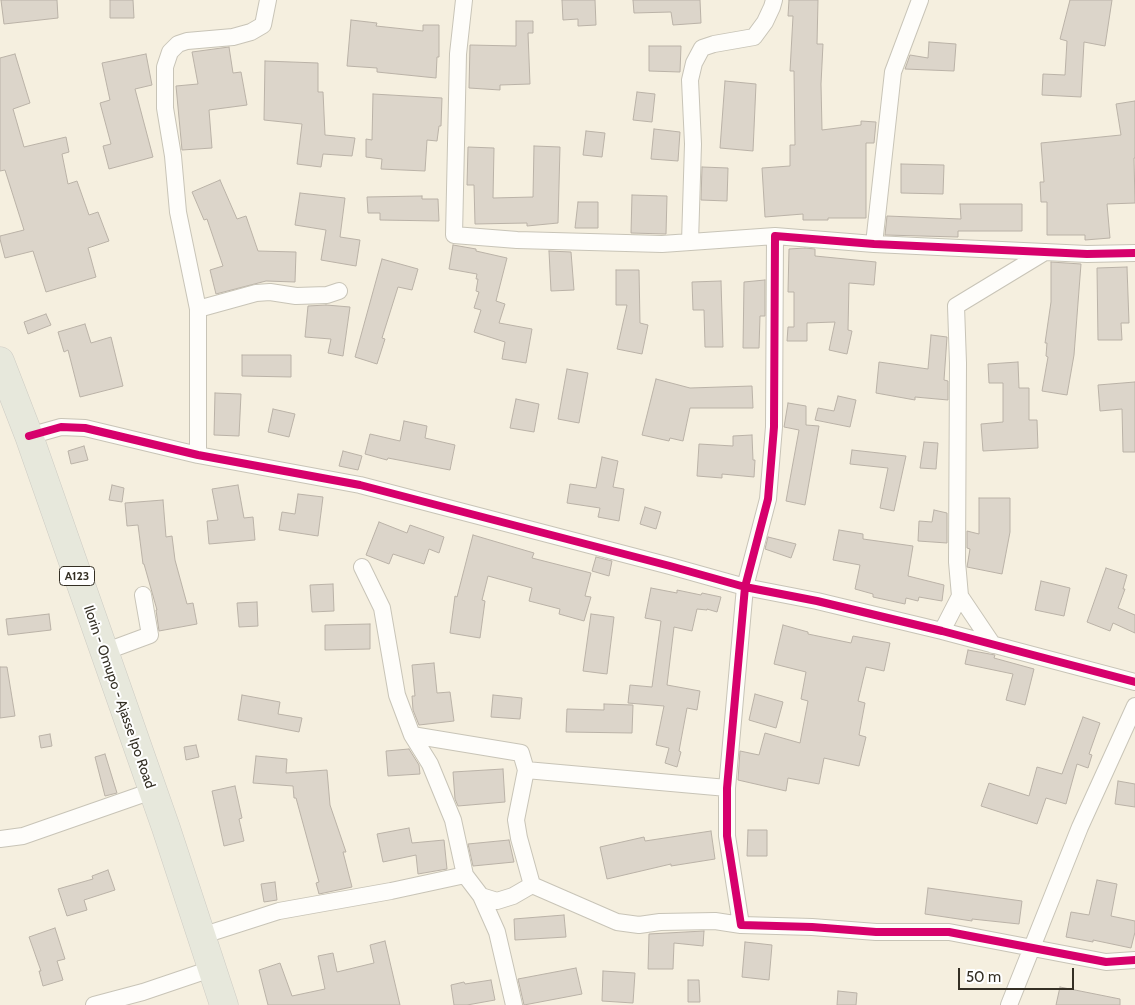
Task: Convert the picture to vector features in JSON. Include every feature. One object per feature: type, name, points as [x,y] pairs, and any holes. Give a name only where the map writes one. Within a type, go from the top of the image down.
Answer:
[{"type":"highway","name":"Ilorin - Omupo - Ajasse Ipo Road","points":[[0,362],[5,392],[29,436],[224,1005]]},
{"type":"street","points":[[198,455],[198,309],[178,212],[173,156],[165,108],[165,67],[170,52],[178,44],[187,41],[233,37],[251,32],[263,24],[268,0]]},
{"type":"street","points":[[464,0],[458,54],[454,235],[517,240],[662,244],[775,236],[874,244],[1087,254],[1135,253]]},
{"type":"street","points":[[690,242],[692,144],[690,80],[694,63],[702,48],[754,37],[765,22],[774,0]]},
{"type":"street","points":[[874,244],[893,72],[920,0]]},
{"type":"street","points":[[741,925],[727,836],[726,788],[744,587],[768,499],[774,427],[775,236]]},
{"type":"street","points":[[993,645],[960,596],[957,562],[958,363],[956,306],[1045,252]]},
{"type":"street","points":[[198,309],[256,293],[270,292],[296,296],[327,295],[339,291]]},
{"type":"street","points":[[29,436],[61,427],[85,428],[198,455],[360,485],[744,587],[817,601],[942,631],[1135,682]]},
{"type":"street","points":[[362,567],[382,608],[397,695],[412,736],[430,764],[453,820],[465,875],[481,896],[497,932],[514,1005]]},
{"type":"street","points":[[104,652],[150,635],[143,594]]},
{"type":"street","points":[[942,631],[960,596]]},
{"type":"street","points":[[1009,1005],[1080,827],[1135,706]]},
{"type":"street","points":[[412,736],[521,753],[526,770],[516,820],[532,885]]},
{"type":"street","points":[[526,770],[726,788]]},
{"type":"street","points":[[0,839],[23,836],[152,791]]},
{"type":"street","points":[[201,936],[279,911],[392,891],[465,875]]},
{"type":"street","points":[[532,885],[617,922],[639,925],[660,922],[715,921],[741,925],[812,927],[876,932],[949,932],[1106,962],[1135,960]]},
{"type":"street","points":[[481,896],[497,901],[513,896],[532,885]]},
{"type":"street","points":[[94,1005],[143,992],[211,969]]},
{"type":"building","points":[[1,0],[57,0],[58,18],[4,24]]},
{"type":"building","points":[[110,0],[133,0],[134,18],[110,18]]},
{"type":"building","points":[[562,0],[595,0],[596,25],[578,26],[578,19],[563,20]]},
{"type":"building","points":[[633,0],[700,0],[701,23],[673,25],[671,12],[634,13]]},
{"type":"building","points":[[789,0],[818,0],[817,44],[823,44],[821,84],[822,130],[861,125],[861,121],[876,122],[874,143],[866,143],[866,218],[803,220],[803,214],[765,217],[762,168],[790,166],[790,145],[795,145],[794,71],[790,71],[793,16],[788,16]]},
{"type":"building","points":[[1070,0],[1112,0],[1105,46],[1084,42],[1081,97],[1042,95],[1043,74],[1065,75],[1067,41],[1060,39]]},
{"type":"building","points":[[351,20],[377,23],[376,26],[423,31],[423,25],[439,25],[439,57],[437,57],[436,78],[377,72],[377,68],[347,66]]},
{"type":"building","points":[[516,21],[533,21],[533,33],[528,33],[530,84],[500,85],[500,90],[469,88],[470,45],[516,46]]},
{"type":"building","points":[[929,42],[956,44],[954,71],[905,69],[910,55],[928,58]]},
{"type":"building","points":[[649,46],[681,46],[680,72],[649,71]]},
{"type":"building","points":[[229,47],[233,73],[241,72],[247,105],[209,110],[212,148],[182,150],[176,86],[198,84],[192,52]]},
{"type":"building","points":[[15,54],[30,103],[13,109],[24,147],[66,137],[69,152],[62,154],[68,184],[77,181],[89,215],[98,212],[109,241],[88,248],[96,277],[46,292],[33,251],[5,258],[0,239],[0,236],[24,230],[5,170],[0,171],[0,58]]},
{"type":"building","points":[[146,54],[152,85],[135,89],[153,157],[109,169],[103,146],[111,144],[100,103],[110,100],[102,63]]},
{"type":"building","points":[[265,61],[318,63],[318,92],[323,92],[325,135],[355,138],[352,156],[323,154],[321,167],[297,164],[302,124],[264,120]]},
{"type":"building","points":[[725,81],[756,84],[753,151],[720,148]]},
{"type":"building","points":[[637,92],[655,94],[652,122],[633,120]]},
{"type":"building","points":[[373,94],[442,98],[441,126],[439,126],[437,141],[427,140],[425,171],[381,169],[382,159],[366,157],[366,139],[372,140]]},
{"type":"building","points":[[1135,101],[1135,203],[1107,204],[1110,238],[1085,240],[1085,235],[1047,235],[1047,202],[1041,202],[1040,182],[1044,182],[1041,143],[1121,135],[1116,104]]},
{"type":"building","points":[[654,129],[680,132],[678,161],[651,159]]},
{"type":"building","points":[[586,131],[605,133],[602,157],[583,155]]},
{"type":"building","points":[[534,146],[560,147],[558,223],[527,226],[527,223],[475,224],[474,185],[467,185],[468,147],[494,148],[493,198],[533,197]]},
{"type":"building","points":[[901,164],[944,165],[943,194],[901,193]]},
{"type":"building","points":[[702,167],[728,168],[727,201],[701,200]]},
{"type":"building","points":[[220,180],[237,219],[246,216],[258,251],[296,252],[295,282],[266,281],[216,294],[210,270],[223,266],[207,219],[204,220],[192,192]]},
{"type":"building","points":[[300,193],[345,198],[340,237],[360,240],[356,266],[321,260],[326,230],[295,225]]},
{"type":"building","points":[[632,195],[667,196],[666,234],[631,233]]},
{"type":"building","points":[[422,196],[422,199],[438,199],[439,221],[380,220],[380,213],[368,213],[367,197]]},
{"type":"building","points":[[578,202],[598,202],[598,228],[575,228]]},
{"type":"building","points":[[960,204],[1022,204],[1022,231],[958,231],[958,237],[885,235],[887,216],[961,219]]},
{"type":"building","points":[[453,245],[507,258],[496,301],[505,304],[499,323],[532,329],[526,363],[502,359],[505,342],[474,332],[481,310],[474,308],[479,292],[476,291],[477,274],[449,269]]},
{"type":"building","points":[[789,249],[815,249],[815,256],[876,262],[874,285],[849,283],[848,330],[852,331],[847,354],[829,350],[835,322],[807,323],[807,341],[787,341],[788,327],[794,327],[794,292],[788,292]]},
{"type":"building","points":[[549,251],[571,252],[574,290],[551,291]]},
{"type":"building","points":[[382,259],[418,269],[412,290],[398,287],[382,338],[385,339],[377,364],[355,357]]},
{"type":"building","points":[[1051,262],[1081,264],[1074,355],[1067,395],[1042,391],[1048,357],[1046,356],[1047,343],[1045,343],[1051,302]]},
{"type":"building","points":[[1127,267],[1129,323],[1121,323],[1122,340],[1098,340],[1097,268]]},
{"type":"building","points":[[616,270],[639,270],[640,323],[648,325],[642,354],[617,349],[627,305],[616,305]]},
{"type":"building","points":[[765,280],[765,316],[760,316],[759,348],[743,348],[744,282]]},
{"type":"building","points":[[721,281],[723,347],[705,347],[704,310],[693,310],[692,282]]},
{"type":"building","points":[[308,306],[350,307],[343,356],[328,353],[331,339],[305,337]]},
{"type":"building","points":[[46,314],[51,325],[28,334],[24,322]]},
{"type":"building","points":[[85,324],[91,343],[111,337],[123,386],[80,397],[68,350],[64,352],[58,332]]},
{"type":"building","points":[[931,335],[947,337],[944,380],[948,381],[948,400],[915,397],[915,400],[876,393],[879,362],[928,369]]},
{"type":"building","points":[[242,355],[291,355],[291,377],[242,376]]},
{"type":"building","points":[[1018,362],[1019,388],[1029,388],[1029,420],[1037,420],[1038,448],[983,451],[981,424],[1003,422],[1003,383],[989,383],[988,364]]},
{"type":"building","points":[[567,369],[588,373],[579,423],[558,419]]},
{"type":"building","points":[[656,379],[690,388],[752,386],[753,408],[690,408],[683,441],[670,438],[669,441],[642,435]]},
{"type":"building","points":[[1135,382],[1135,452],[1123,452],[1122,409],[1100,411],[1098,385]]},
{"type":"building","points":[[215,393],[241,394],[239,436],[214,435]]},
{"type":"building","points":[[838,396],[856,400],[850,427],[815,420],[818,408],[834,411]]},
{"type":"building","points":[[516,399],[539,404],[534,432],[510,428]]},
{"type":"building","points":[[788,403],[806,406],[806,425],[819,426],[805,505],[786,501],[799,430],[784,427]]},
{"type":"building","points":[[273,409],[295,414],[289,437],[268,432]]},
{"type":"building","points":[[404,421],[427,426],[425,438],[455,445],[450,470],[388,458],[387,460],[365,454],[370,434],[400,441]]},
{"type":"building","points":[[752,435],[753,460],[755,460],[754,477],[722,474],[722,478],[697,476],[699,444],[733,446],[733,436]]},
{"type":"building","points":[[924,442],[938,443],[936,469],[920,468]]},
{"type":"building","points":[[84,446],[88,460],[71,464],[68,451]]},
{"type":"building","points":[[852,450],[906,456],[894,511],[880,508],[888,468],[850,464]]},
{"type":"building","points":[[343,451],[362,456],[358,470],[339,466]]},
{"type":"building","points":[[602,457],[618,461],[613,487],[624,489],[619,521],[598,517],[600,508],[567,503],[570,484],[596,488]]},
{"type":"building","points":[[112,485],[124,488],[122,502],[109,500]]},
{"type":"building","points":[[238,485],[244,518],[253,517],[255,540],[209,544],[207,521],[218,520],[212,489]]},
{"type":"building","points":[[298,494],[323,497],[318,536],[279,530],[282,512],[295,514]]},
{"type":"building","points":[[979,498],[1010,498],[1010,532],[1002,574],[967,567],[970,549],[967,548],[967,531],[979,534]]},
{"type":"building","points":[[163,500],[166,537],[172,536],[175,560],[187,604],[193,603],[197,624],[159,631],[157,610],[143,564],[138,525],[127,526],[125,503]]},
{"type":"building","points":[[645,507],[661,512],[656,529],[640,524]]},
{"type":"building","points":[[934,510],[947,513],[947,543],[918,541],[919,521],[932,522]]},
{"type":"building","points":[[379,522],[407,533],[410,525],[444,537],[439,553],[429,549],[424,564],[393,554],[389,564],[366,555]]},
{"type":"building","points":[[839,530],[863,534],[863,539],[913,546],[908,576],[944,585],[942,601],[919,597],[918,601],[906,598],[905,604],[873,597],[873,594],[855,589],[860,565],[833,560]]},
{"type":"building","points":[[473,535],[534,553],[532,558],[591,573],[585,596],[591,597],[584,621],[559,614],[560,609],[529,601],[532,588],[488,576],[482,600],[485,601],[480,638],[450,633],[455,596],[457,597]]},
{"type":"building","points":[[768,537],[796,544],[791,558],[765,549]]},
{"type":"building","points":[[596,557],[612,561],[609,576],[592,571]]},
{"type":"building","points":[[1106,568],[1127,575],[1123,589],[1125,589],[1118,608],[1135,615],[1135,633],[1113,623],[1110,631],[1087,622]]},
{"type":"building","points":[[1041,581],[1070,588],[1064,616],[1035,610]]},
{"type":"building","points":[[333,584],[334,611],[312,612],[310,585]]},
{"type":"building","points":[[651,588],[677,593],[677,590],[721,597],[717,612],[697,609],[692,631],[674,627],[667,685],[700,691],[697,710],[687,708],[677,767],[665,763],[669,748],[656,745],[664,706],[628,703],[630,685],[652,687],[661,621],[645,618]]},
{"type":"building","points":[[257,602],[258,626],[239,627],[237,603]]},
{"type":"building","points":[[49,614],[51,630],[8,635],[6,619]]},
{"type":"building","points":[[591,614],[614,617],[607,674],[583,671]]},
{"type":"building","points":[[370,624],[370,649],[325,650],[325,625]]},
{"type":"building","points":[[783,625],[808,632],[808,634],[851,643],[853,636],[890,643],[884,671],[866,667],[858,701],[865,703],[859,735],[866,737],[859,766],[824,758],[819,784],[788,778],[786,791],[738,780],[740,751],[759,755],[765,733],[800,743],[808,701],[801,699],[806,672],[774,664]]},
{"type":"building","points":[[968,650],[995,655],[994,658],[1034,669],[1025,705],[1006,700],[1013,674],[965,664]]},
{"type":"building","points":[[434,663],[437,693],[450,692],[454,721],[419,725],[413,710],[412,696],[415,696],[412,665]]},
{"type":"building","points":[[0,667],[7,667],[15,716],[0,718]]},
{"type":"building","points":[[755,694],[783,702],[776,728],[749,720]]},
{"type":"building","points":[[242,695],[280,702],[278,714],[302,718],[299,732],[238,720]]},
{"type":"building","points":[[493,695],[522,698],[520,719],[491,717]]},
{"type":"building","points":[[604,704],[633,705],[632,733],[566,732],[567,709],[604,710]]},
{"type":"building","points":[[1083,717],[1100,723],[1089,754],[1092,755],[1088,768],[1077,764],[1066,804],[1046,798],[1037,824],[981,806],[989,783],[1029,796],[1037,767],[1062,774]]},
{"type":"building","points":[[50,734],[52,746],[41,748],[39,736]]},
{"type":"building","points":[[196,745],[199,757],[186,760],[184,747]]},
{"type":"building","points":[[409,749],[419,765],[420,774],[388,776],[386,751]]},
{"type":"building","points":[[105,754],[117,793],[105,796],[95,757]]},
{"type":"building","points":[[256,756],[287,759],[286,773],[327,770],[330,805],[346,852],[343,852],[352,887],[319,894],[316,883],[319,882],[296,798],[294,798],[293,786],[253,783]]},
{"type":"building","points":[[503,769],[505,802],[458,806],[455,799],[453,772]]},
{"type":"building","points":[[1118,781],[1135,784],[1135,807],[1115,804]]},
{"type":"building","points":[[235,786],[242,818],[239,819],[244,841],[224,846],[212,791]]},
{"type":"building","points":[[409,828],[412,843],[444,840],[447,869],[418,874],[416,855],[383,862],[377,834]]},
{"type":"building","points":[[748,830],[767,830],[767,856],[747,856]]},
{"type":"building","points":[[711,831],[715,859],[671,866],[671,864],[607,879],[600,847],[644,837],[645,841]]},
{"type":"building","points":[[509,840],[514,862],[473,866],[468,844]]},
{"type":"building","points":[[108,870],[115,890],[84,900],[87,910],[67,916],[58,889],[93,879],[92,876]]},
{"type":"building","points":[[1097,880],[1117,884],[1111,916],[1135,921],[1135,932],[1131,948],[1093,940],[1093,942],[1066,937],[1071,912],[1089,915]]},
{"type":"building","points":[[275,882],[277,900],[264,902],[261,884]]},
{"type":"building","points":[[928,888],[1022,901],[1019,924],[972,919],[972,921],[925,914]]},
{"type":"building","points":[[564,915],[566,937],[515,940],[514,919]]},
{"type":"building","points":[[55,928],[65,959],[57,961],[63,980],[43,986],[39,971],[41,971],[29,937]]},
{"type":"building","points":[[704,931],[703,946],[674,943],[673,969],[648,969],[649,934]]},
{"type":"building","points":[[385,941],[400,1005],[268,1005],[259,970],[280,963],[292,996],[325,989],[318,956],[333,953],[337,972],[374,963],[370,945]]},
{"type":"building","points":[[745,942],[772,945],[769,980],[742,977]]},
{"type":"building","points":[[576,968],[582,994],[524,1005],[518,979]]},
{"type":"building","points":[[603,971],[635,973],[633,1003],[602,1001]]},
{"type":"building","points":[[491,980],[495,1000],[467,1005],[454,1005],[451,985]]},
{"type":"building","points":[[688,980],[699,980],[700,1002],[688,1002]]},
{"type":"building","points":[[1060,987],[1120,999],[1120,1005],[1056,1005]]},
{"type":"building","points":[[838,991],[857,993],[856,1005],[837,1005]]},
{"type":"cycle path","points":[[1135,253],[1087,254],[874,244],[775,236],[774,427],[768,499],[745,587],[727,788],[727,836],[741,925],[812,927],[876,932],[949,932],[1106,962],[1135,960]]},
{"type":"cycle path","points":[[29,436],[61,427],[85,428],[198,455],[360,485],[745,587],[817,601],[942,631],[1135,682]]}]
